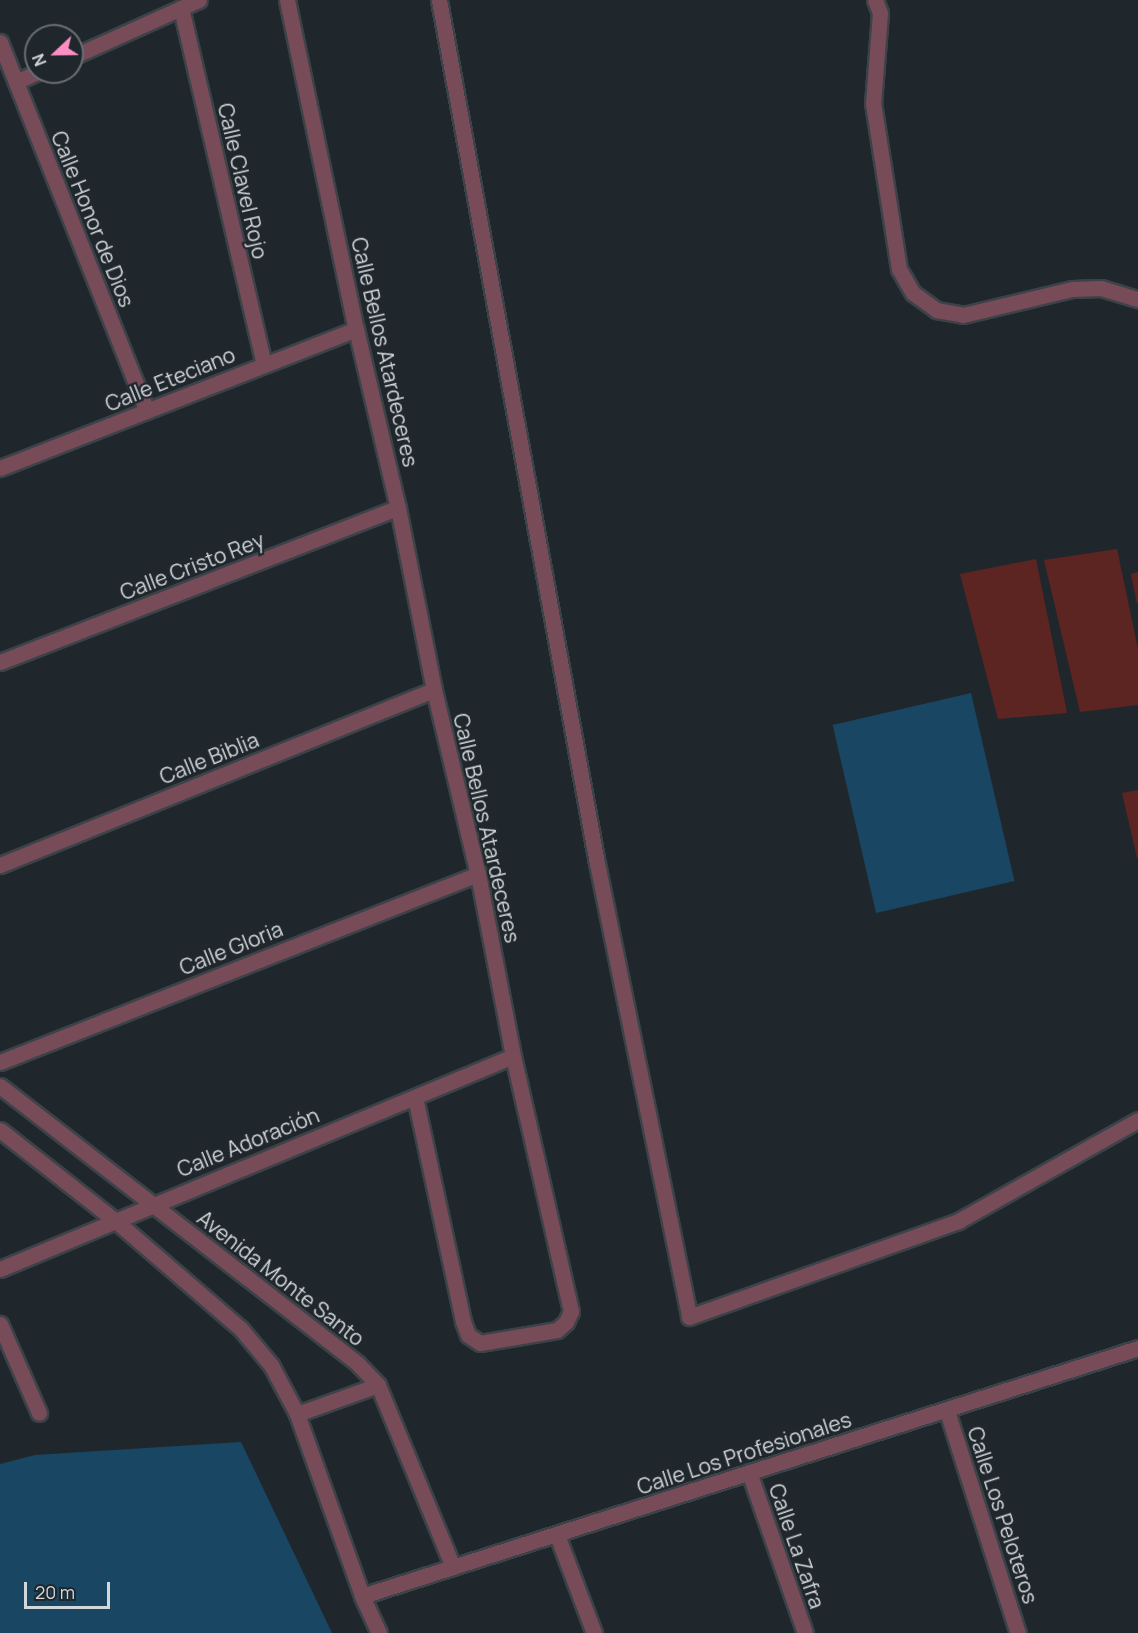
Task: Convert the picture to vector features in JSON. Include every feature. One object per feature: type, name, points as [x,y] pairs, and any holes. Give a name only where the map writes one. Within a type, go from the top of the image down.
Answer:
[{"type":"street","points":[[84,52],[200,0]]},
{"type":"street","name":"Calle Bellos Atardeceres","points":[[287,0],[356,328],[399,508],[434,690],[478,873],[513,1056],[571,1311],[566,1322],[558,1330],[480,1343],[468,1335],[463,1322],[415,1097]]},
{"type":"street","points":[[439,0],[597,863],[689,1317],[958,1221],[1138,1120]]},
{"type":"street","points":[[875,0],[880,13],[873,103],[899,269],[913,293],[936,310],[963,315],[1072,289],[1101,288],[1138,299]]},
{"type":"street","name":"Calle Clavel Rojo","points":[[181,8],[264,364]]},
{"type":"street","name":"Calle Honor de Dios","points":[[0,42],[147,411]]},
{"type":"street","points":[[16,82],[24,78]]},
{"type":"street","name":"Calle Eteciano","points":[[0,468],[356,328]]},
{"type":"street","name":"Calle Cristo Rey","points":[[0,662],[399,508]]},
{"type":"street","name":"Calle Biblia","points":[[0,865],[434,690]]},
{"type":"street","name":"Calle Gloria","points":[[0,1062],[478,873]]},
{"type":"street","name":"Calle Adoración","points":[[0,1269],[117,1222],[151,1204],[513,1056]]},
{"type":"street","name":"Avenida Monte Santo","points":[[0,1086],[358,1364],[378,1385],[453,1568]]},
{"type":"street","points":[[0,1131],[117,1222],[241,1329],[271,1365],[297,1414],[362,1596],[379,1633]]},
{"type":"street","points":[[0,1324],[39,1413]]},
{"type":"street","name":"Calle Los Profesionales","points":[[362,1596],[1137,1350]]},
{"type":"street","points":[[297,1414],[378,1385]]},
{"type":"street","name":"Calle Los Peloteros","points":[[947,1411],[1018,1633]]},
{"type":"street","name":"Calle La Zafra","points":[[749,1472],[805,1633]]},
{"type":"street","points":[[557,1535],[594,1633]]},
{"type":"shaded area","points":[[971,693],[1014,881],[876,913],[833,725]]},
{"type":"shaded area","points":[[241,1442],[332,1633],[0,1633],[0,1464],[35,1455]]},
{"type":"building","points":[[1117,549],[1138,649],[1138,705],[1080,712],[1044,560]]},
{"type":"building","points":[[1036,559],[1067,713],[998,719],[960,574]]},
{"type":"building","points":[[1138,572],[1138,603],[1137,604],[1131,574]]},
{"type":"building","points":[[1138,790],[1138,858],[1137,858],[1122,793]]}]
